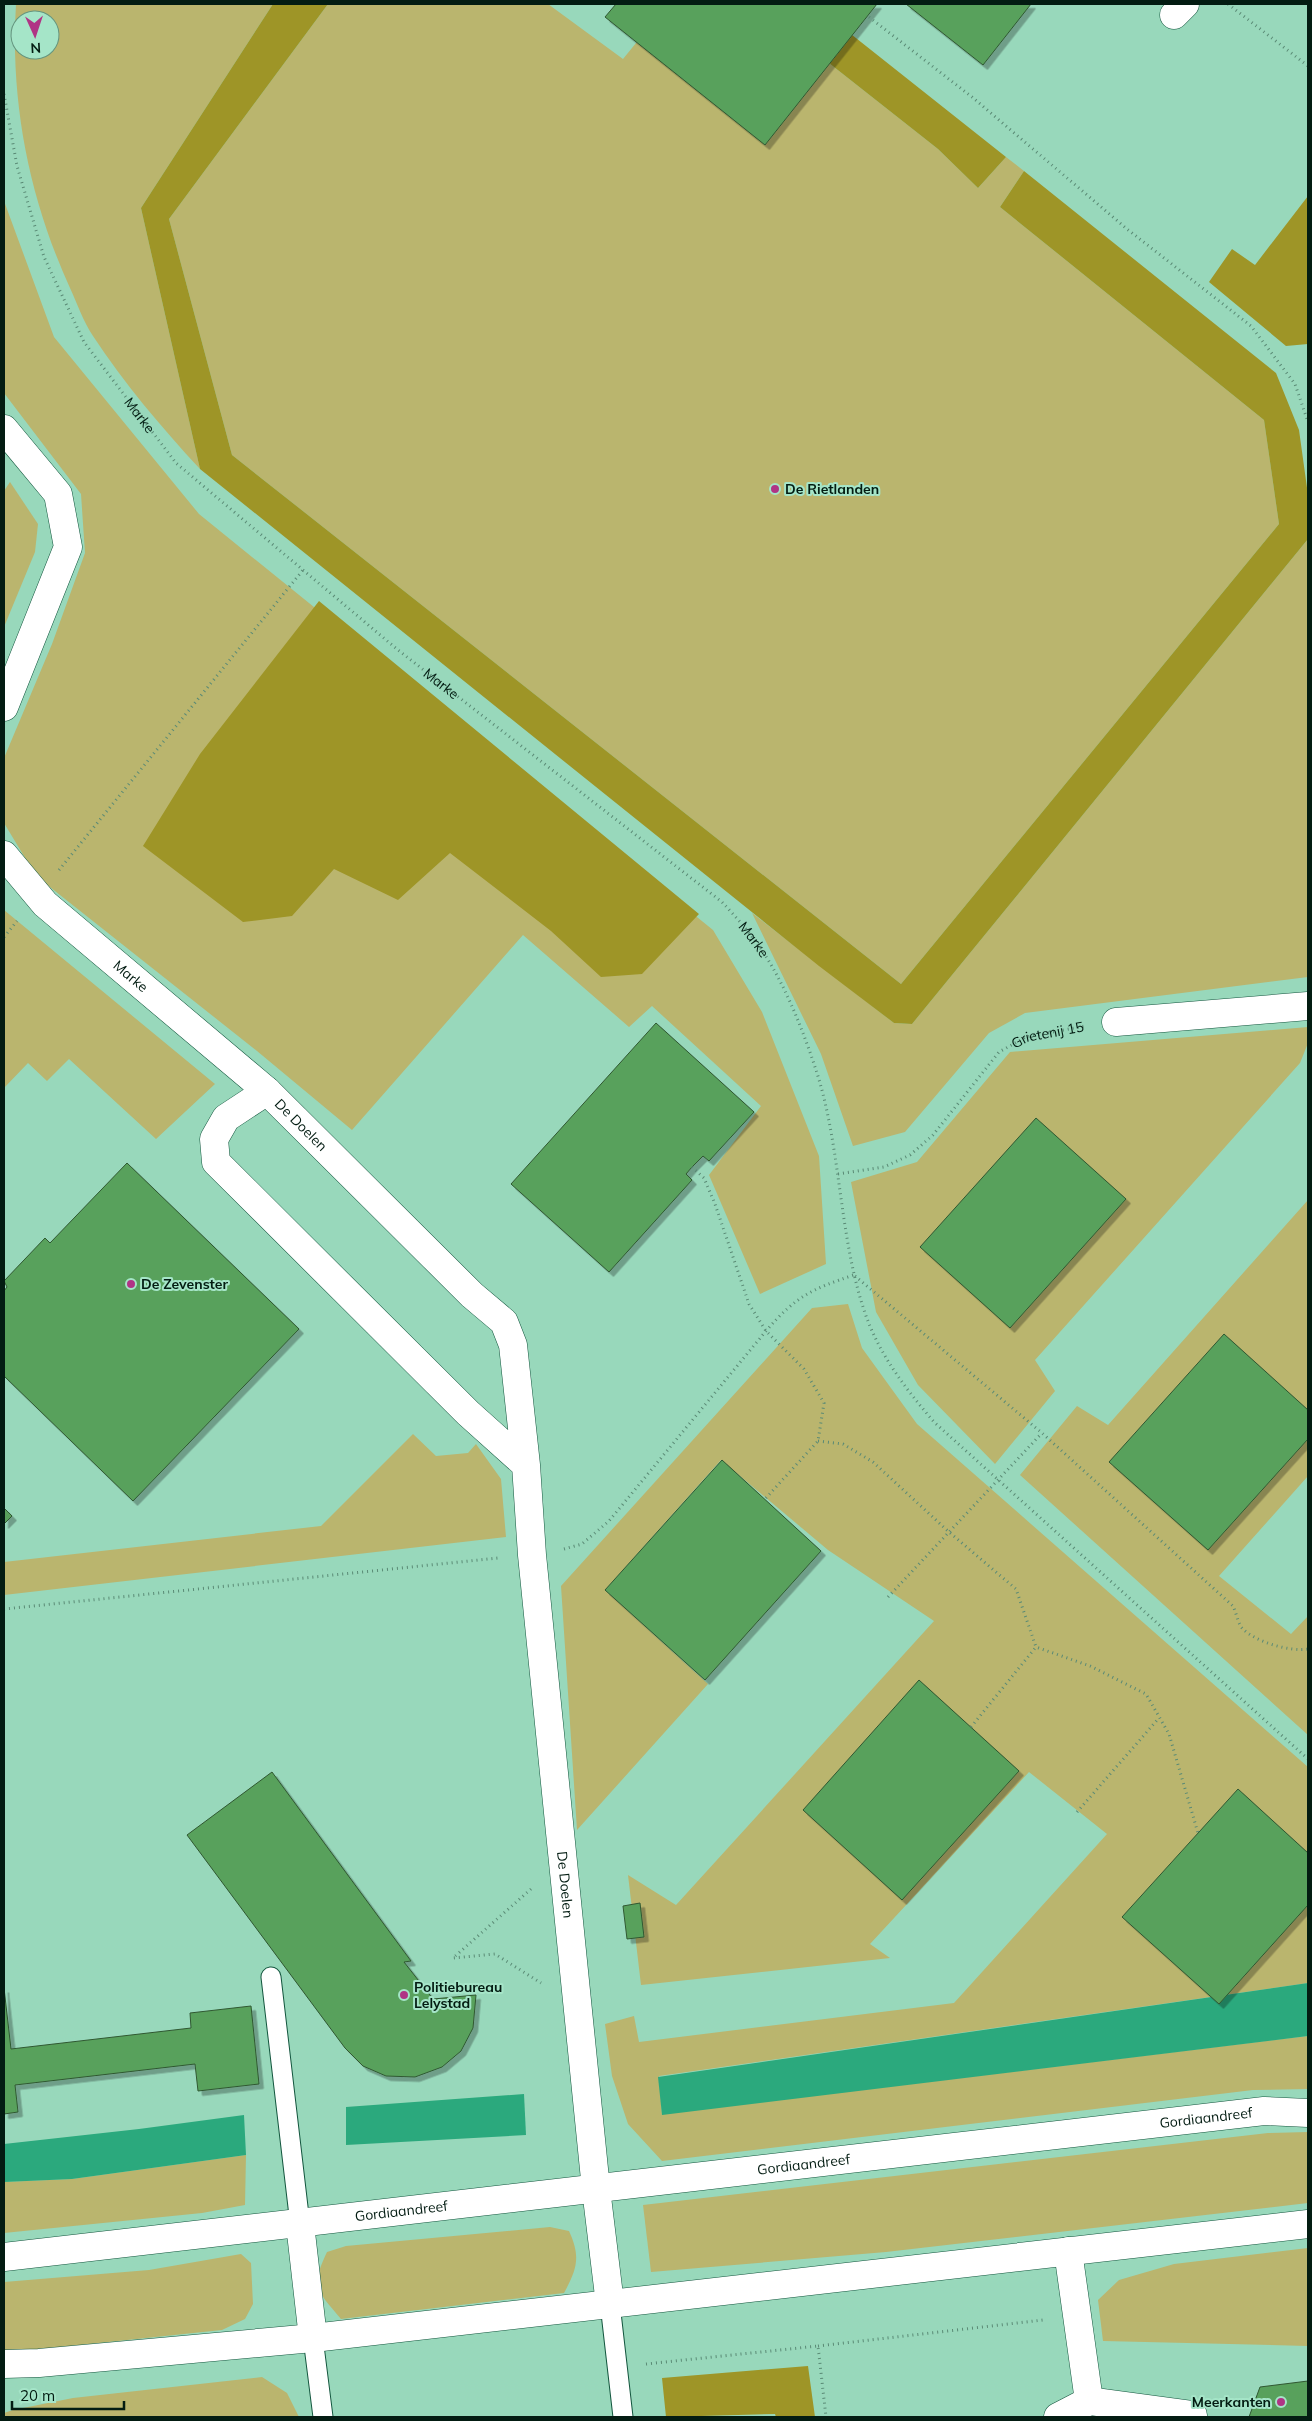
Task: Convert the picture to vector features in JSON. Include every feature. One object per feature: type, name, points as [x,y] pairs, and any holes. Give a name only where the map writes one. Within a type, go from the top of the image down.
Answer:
[{"type":"street","points":[[4,431],[58,494],[68,547],[4,707]]},
{"type":"street","name":"Marke","points":[[4,855],[45,904],[267,1091]]},
{"type":"street","points":[[1116,1022],[1308,1006]]},
{"type":"street","name":"De Doelen","points":[[526,1465],[468,1413],[216,1162],[214,1139],[226,1118],[267,1091],[472,1295],[504,1322],[513,1345],[526,1465],[532,1555],[596,2189],[610,2304]]},
{"type":"street","name":"Gordiaandreef","points":[[4,2257],[1264,2111],[1308,2113]]},
{"type":"street","points":[[300,2224],[313,2338]]},
{"type":"street","points":[[4,2364],[39,2363],[313,2338],[1308,2224]]},
{"type":"street","points":[[1068,2251],[1089,2402]]},
{"type":"street","points":[[4,2384],[39,2363]]},
{"type":"street","points":[[1058,2417],[1089,2402],[1193,2415]]},
{"type":"lane","points":[[271,1977],[300,2224]]},
{"type":"lane","points":[[610,2304],[623,2417]]},
{"type":"lane","points":[[313,2338],[323,2417]]},
{"type":"path","points":[[1228,4],[1308,66]]},
{"type":"path","points":[[869,16],[985,108],[1128,229],[1251,326],[1295,384],[1308,422]]},
{"type":"path","name":"Marke","points":[[4,94],[17,166],[44,257],[84,342],[176,463],[398,650],[722,902],[758,944],[792,1008],[817,1073],[838,1174],[854,1275],[864,1311],[881,1348],[904,1387],[934,1422],[1308,1758]]},
{"type":"path","points":[[4,936],[303,570]]},
{"type":"path","name":"Grietenij 15","points":[[838,1174],[884,1167],[910,1155],[933,1135],[999,1052],[1026,1036],[1116,1022]]},
{"type":"path","points":[[692,1167],[704,1178],[715,1204],[749,1304],[766,1331],[804,1369],[824,1403],[818,1441],[764,1499]]},
{"type":"path","points":[[4,1608],[532,1555],[582,1544],[609,1521],[792,1302],[814,1289],[854,1275],[1042,1433],[1233,1606],[1242,1628],[1267,1644],[1302,1650],[1308,1649]]},
{"type":"path","points":[[888,1597],[1042,1433]]},
{"type":"path","points":[[818,1441],[843,1444],[873,1462],[949,1532],[1016,1589],[1036,1647]]},
{"type":"path","points":[[1036,1647],[1090,1666],[1146,1694],[1168,1734],[1198,1833]]},
{"type":"path","points":[[971,1727],[1036,1647]]},
{"type":"path","points":[[1077,1812],[1160,1718]]},
{"type":"path","points":[[564,1860],[453,1958],[495,1954],[578,2007]]},
{"type":"path","points":[[617,2367],[1077,2316]]},
{"type":"path","points":[[818,2346],[826,2417]]},
{"type":"shaded area","points":[[16,4],[273,4],[141,208],[200,469],[117,371],[86,324],[56,254],[33,184],[25,149],[16,60],[60,60],[60,10],[16,10]]},
{"type":"shaded area","points":[[273,4],[328,4],[169,219],[232,455],[901,984],[1279,524],[1264,420],[1000,207],[1024,171],[1276,373],[1299,430],[1308,495],[1308,539],[912,1024],[894,1023],[819,966],[200,469],[141,208]]},
{"type":"shaded area","name":"De Rietlanden","points":[[328,4],[548,4],[623,59],[658,16],[796,37],[938,149],[978,188],[1006,157],[1024,171],[1000,207],[1264,420],[1279,524],[901,984],[232,455],[169,219]]},
{"type":"shaded area","points":[[668,4],[702,4],[752,43],[779,4],[813,4],[1006,157],[978,188],[938,149],[796,37],[750,94],[658,16]]},
{"type":"shaded area","points":[[1308,196],[1308,344],[1286,346],[1209,282],[1232,249],[1255,265]]},
{"type":"shaded area","points":[[4,201],[54,337],[199,514],[713,930],[762,1012],[819,1156],[826,1264],[760,1294],[709,1175],[761,1106],[652,1006],[629,1027],[523,935],[352,1130],[257,1051],[36,876],[4,823],[4,758],[52,644],[85,553],[81,494],[4,393]]},
{"type":"shaded area","points":[[10,482],[38,524],[35,552],[4,627],[4,491]]},
{"type":"shaded area","points":[[1308,539],[1308,977],[1025,1013],[989,1033],[905,1132],[853,1146],[821,1054],[752,913],[894,1023],[912,1024]]},
{"type":"shaded area","points":[[319,601],[699,914],[642,974],[601,977],[551,931],[450,853],[398,900],[334,869],[292,916],[243,922],[143,846],[200,754]]},
{"type":"shaded area","points":[[4,910],[215,1084],[156,1139],[69,1059],[47,1081],[28,1063],[4,1088]]},
{"type":"shaded area","points":[[1308,1027],[1308,1043],[1300,1063],[1035,1360],[1055,1391],[995,1464],[918,1385],[876,1312],[851,1182],[917,1162],[1010,1052]]},
{"type":"shaded area","points":[[1308,1200],[1308,1476],[1219,1576],[1291,1634],[1308,1616],[1308,1735],[1020,1475],[1077,1406],[1108,1425]]},
{"type":"shaded area","points":[[848,1304],[862,1348],[917,1424],[1308,1767],[1308,1983],[659,2076],[662,2114],[1308,2036],[1308,2089],[1253,2090],[662,2161],[628,2124],[612,2076],[605,2024],[634,2016],[639,2042],[954,2003],[1107,1834],[1029,1772],[870,1944],[890,1958],[641,1985],[628,1875],[676,1905],[934,1621],[828,1550],[721,1460],[605,1590],[708,1684],[577,1830],[561,1586],[812,1308]]},
{"type":"shaded area","points":[[413,1434],[436,1456],[468,1453],[476,1444],[501,1479],[506,1537],[4,1595],[4,1562],[321,1526]]},
{"type":"shaded area","points":[[1308,1983],[1308,2036],[662,2115],[658,2077]]},
{"type":"shaded area","points":[[524,2094],[526,2135],[346,2145],[346,2107]]},
{"type":"shaded area","points":[[244,2115],[246,2155],[72,2179],[4,2182],[4,2144]]},
{"type":"shaded area","points":[[1308,2132],[1308,2203],[886,2252],[651,2272],[643,2205],[1268,2133]]},
{"type":"shaded area","points":[[246,2155],[245,2205],[202,2213],[4,2233],[4,2182],[72,2179]]},
{"type":"shaded area","points":[[550,2227],[569,2231],[575,2248],[576,2263],[564,2293],[341,2319],[326,2301],[319,2288],[319,2274],[327,2252],[346,2246]]},
{"type":"shaded area","points":[[1308,2248],[1308,2346],[1103,2341],[1098,2300],[1119,2280],[1174,2264]]},
{"type":"shaded area","points":[[241,2254],[251,2263],[253,2304],[245,2319],[222,2330],[4,2353],[4,2282],[149,2270]]},
{"type":"shaded area","points":[[808,2366],[815,2417],[776,2417],[775,2414],[666,2417],[662,2378]]},
{"type":"shaded area","points":[[262,2377],[287,2393],[299,2417],[4,2417],[4,2413],[13,2410],[73,2398]]},
{"type":"building","points":[[616,4],[877,4],[765,145],[605,17]]},
{"type":"building","points":[[906,4],[1031,4],[983,65]]},
{"type":"building","points":[[656,1023],[754,1112],[709,1161],[703,1156],[692,1167],[686,1174],[692,1180],[609,1272],[511,1184]]},
{"type":"building","points":[[1036,1118],[1126,1199],[1010,1328],[920,1247]]},
{"type":"building","points":[[127,1163],[299,1329],[133,1501],[4,1376],[4,1291],[7,1287],[4,1281],[45,1238],[50,1243]]},
{"type":"building","points":[[1224,1334],[1308,1410],[1308,1439],[1208,1550],[1109,1462]]},
{"type":"building","points":[[722,1460],[821,1551],[705,1680],[605,1590]]},
{"type":"building","points":[[4,1508],[12,1516],[4,1524]]},
{"type":"building","points":[[919,1680],[1019,1771],[902,1900],[803,1810]]},
{"type":"building","points":[[272,1772],[411,1961],[404,1962],[433,1999],[476,1995],[473,2028],[461,2051],[442,2067],[415,2077],[386,2076],[363,2066],[345,2048],[187,1835]]},
{"type":"building","points":[[1238,1789],[1308,1853],[1308,1905],[1219,2004],[1122,1917]]},
{"type":"building","points":[[640,1903],[644,1937],[627,1939],[623,1906]]},
{"type":"building","points":[[4,1988],[11,2049],[191,2028],[190,2013],[251,2006],[259,2084],[198,2091],[195,2064],[15,2085],[18,2112],[4,2114]]},
{"type":"building","name":"Meerkanten","points":[[1308,2381],[1308,2417],[1249,2417],[1260,2387]]},
{"type":"place","name":"De Rietlanden","points":[[775,489]]},
{"type":"place","name":"De Zevenster","points":[[131,1284]]},
{"type":"place","name":"Politiebureau Lelystad","points":[[404,1995]]},
{"type":"place","name":"Meerkanten","points":[[1281,2402]]}]
